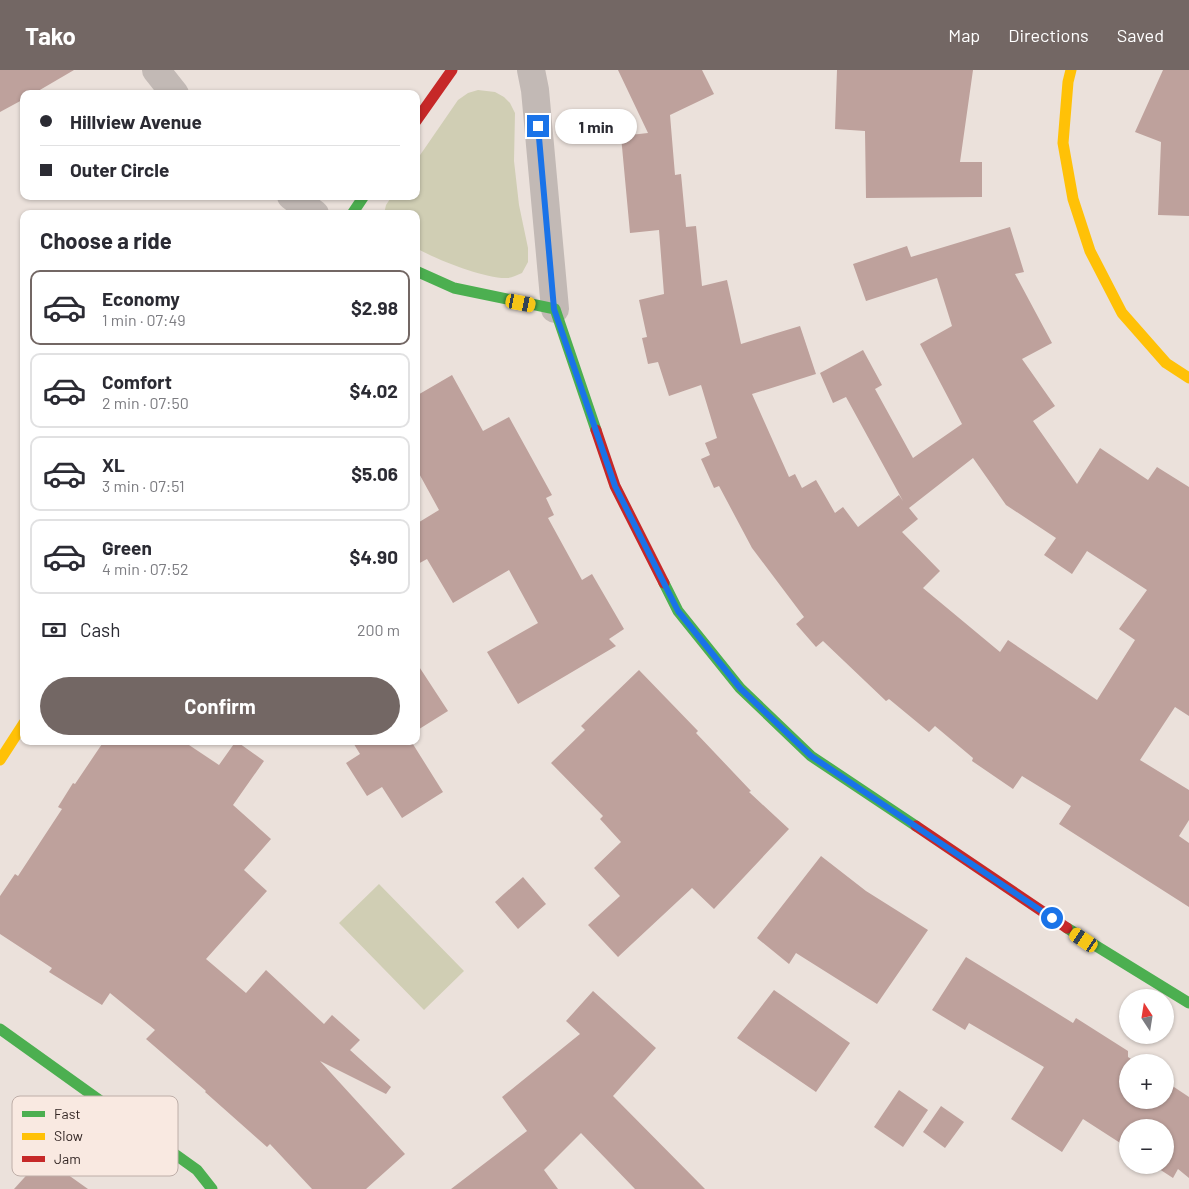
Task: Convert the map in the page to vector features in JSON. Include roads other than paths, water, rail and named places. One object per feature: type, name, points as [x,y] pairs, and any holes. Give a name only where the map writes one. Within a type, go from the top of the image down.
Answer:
[{"type":"street","points":[[156,70],[172,90]]},
{"type":"street","points":[[420,115],[452,70]]},
{"type":"street","points":[[530,70],[535,90],[554,309],[615,486],[678,611],[740,688],[811,756],[1084,940],[1189,1002]]},
{"type":"street","points":[[1071,70],[1068,82],[1063,143],[1073,199],[1090,251],[1122,313],[1166,363],[1189,378]]},
{"type":"street","points":[[296,200],[309,210]]},
{"type":"street","points":[[420,273],[454,288],[554,309]]},
{"type":"street","points":[[0,760],[20,729]]},
{"type":"street","points":[[0,1029],[94,1096]]},
{"type":"street","points":[[178,1156],[197,1170],[212,1189]]}]
